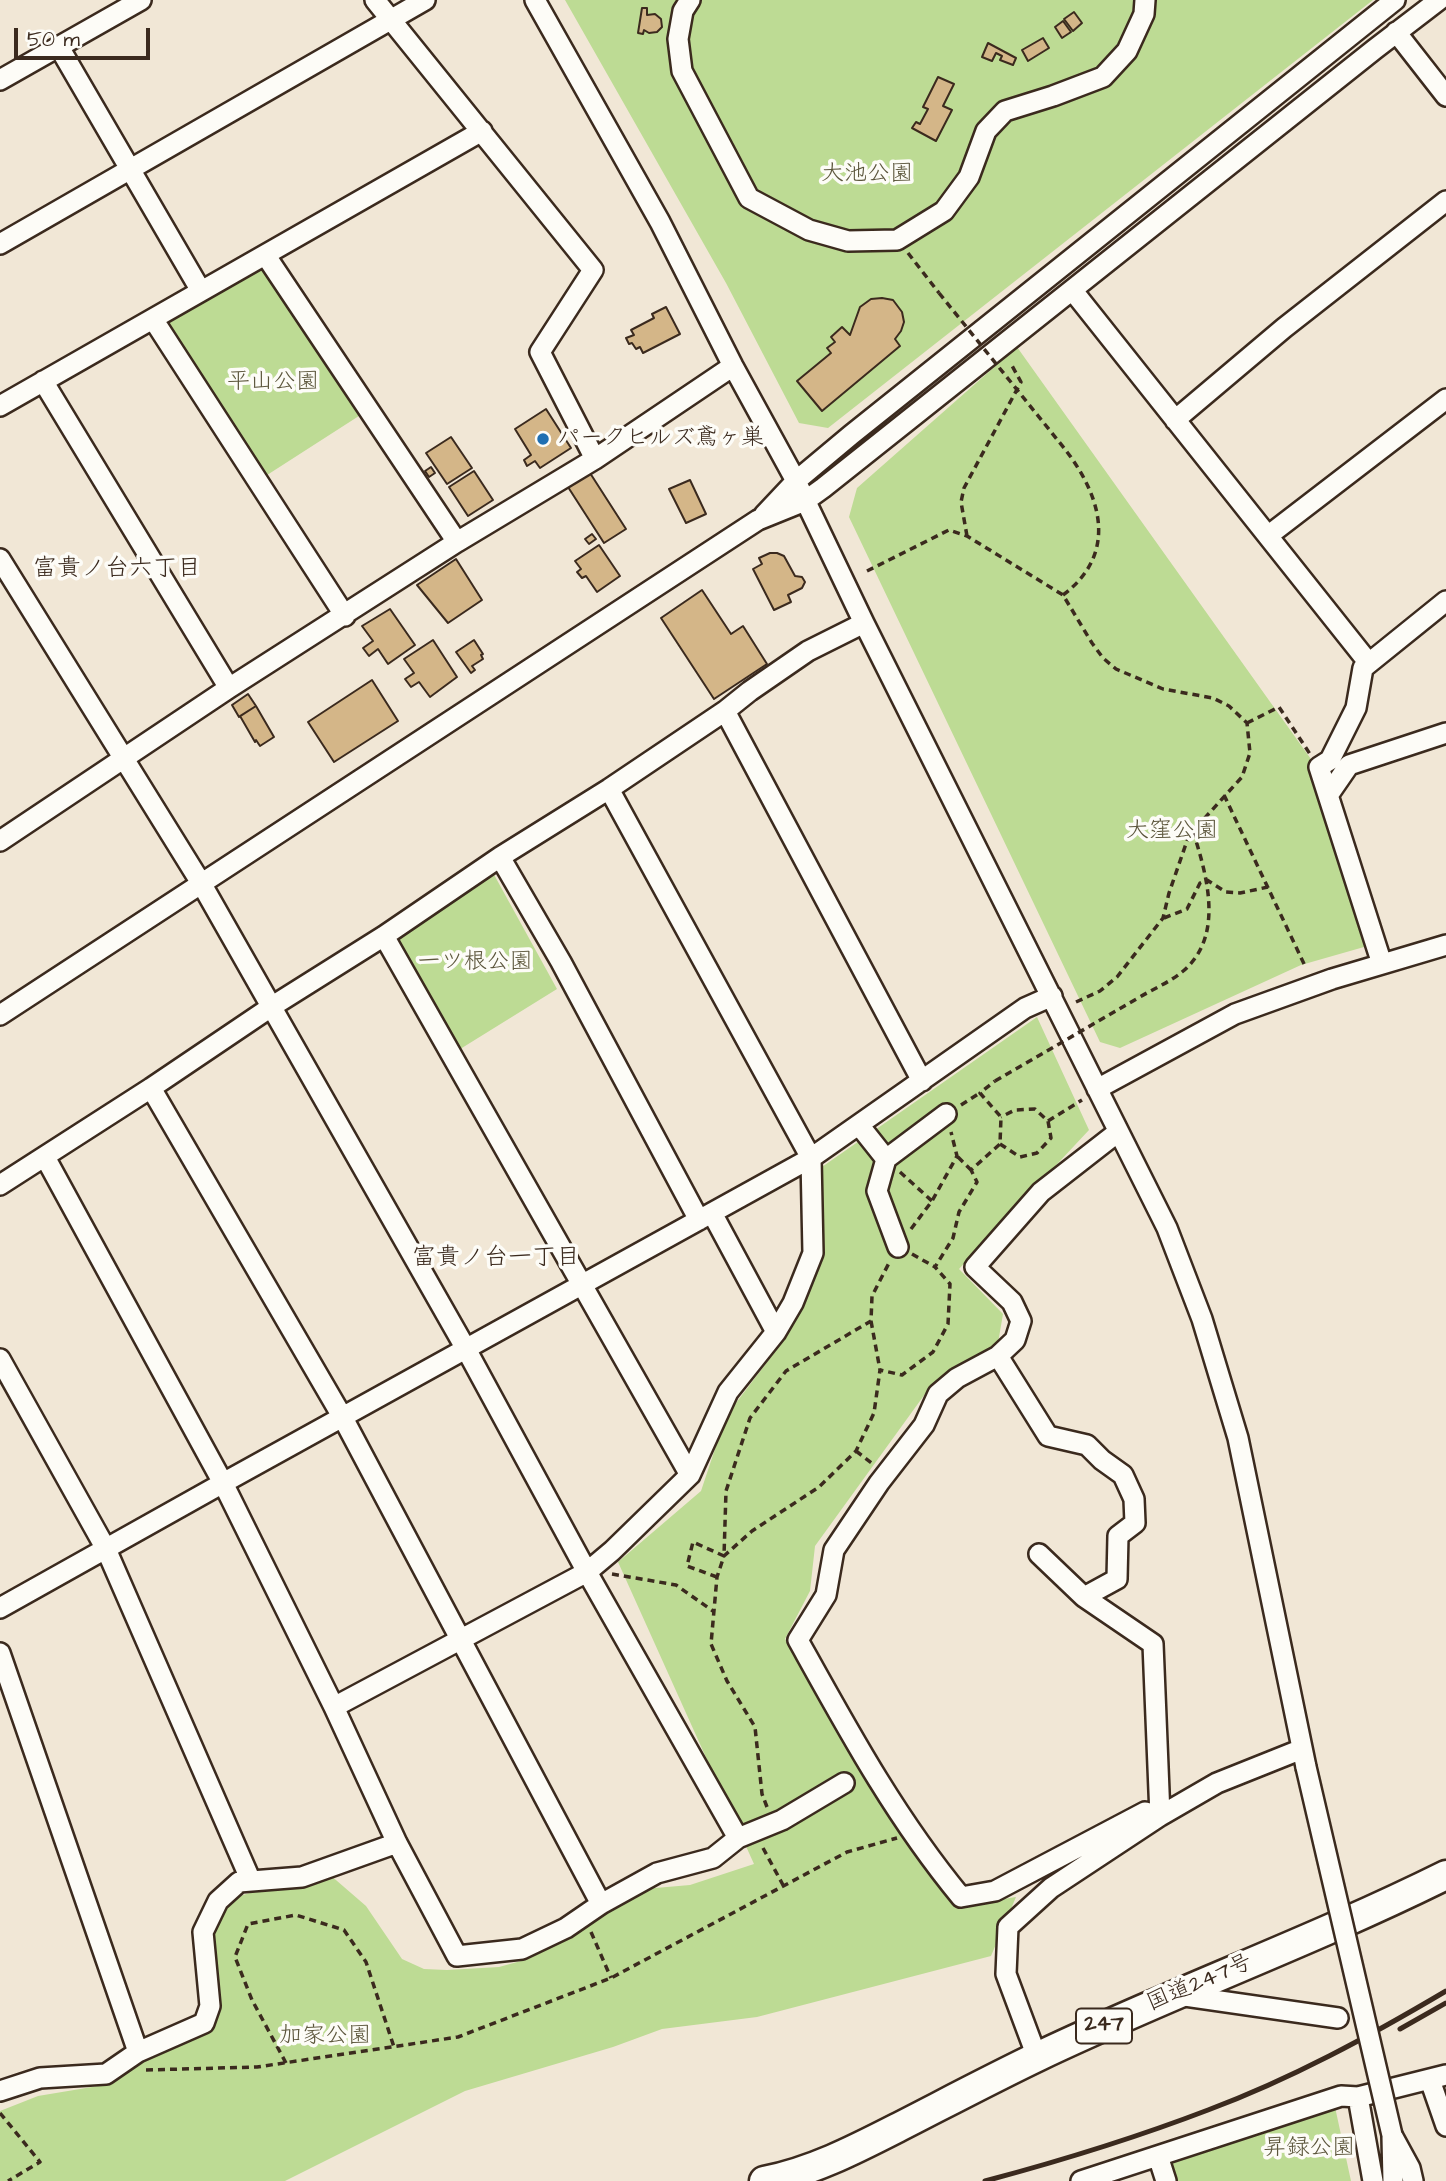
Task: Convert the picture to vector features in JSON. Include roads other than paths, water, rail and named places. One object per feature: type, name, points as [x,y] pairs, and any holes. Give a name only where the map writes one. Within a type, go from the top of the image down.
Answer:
[{"type":"highway","name":"国道247号","points":[[764,2181],[820,2173],[847,2154],[1037,2057],[1174,1994],[1302,1942],[1446,1875]]},
{"type":"street","points":[[0,80],[141,0]]},
{"type":"street","points":[[375,0],[593,270],[540,352],[595,458]]},
{"type":"street","points":[[0,244],[425,0]]},
{"type":"street","points":[[536,0],[660,222],[733,366],[806,500],[864,623],[1167,1228],[1202,1319],[1238,1438],[1304,1758],[1392,2135],[1396,2177]]},
{"type":"street","points":[[690,0],[683,11],[678,39],[682,71],[749,198],[809,230],[848,241],[897,240],[944,211],[969,177],[986,131],[1005,111],[1103,77],[1127,51],[1144,15],[1145,0]]},
{"type":"street","points":[[758,520],[796,481],[851,435],[1395,0]]},
{"type":"street","points":[[0,1015],[758,520],[806,500],[1439,0]]},
{"type":"street","points":[[1396,32],[1446,96]]},
{"type":"street","points":[[59,47],[201,291]]},
{"type":"street","points":[[0,406],[482,131]]},
{"type":"street","points":[[1175,420],[1284,328],[1446,201]]},
{"type":"street","points":[[266,256],[457,542]]},
{"type":"street","points":[[1073,290],[1368,662]]},
{"type":"street","points":[[153,319],[345,616]]},
{"type":"street","points":[[3,832],[124,759],[229,688],[457,542],[595,458],[733,366]]},
{"type":"street","points":[[43,381],[229,688]]},
{"type":"street","points":[[1269,535],[1446,399]]},
{"type":"street","points":[[0,559],[201,883],[591,1569],[746,1834]]},
{"type":"street","points":[[1382,964],[1319,767],[1330,760],[1356,708],[1363,668],[1446,601]]},
{"type":"street","points":[[0,1185],[384,936],[500,857],[609,789],[808,651],[864,623]]},
{"type":"street","points":[[725,711],[922,1081]]},
{"type":"street","points":[[1329,794],[1349,765],[1446,733]]},
{"type":"street","points":[[334,1707],[591,1569],[690,1475],[728,1392],[776,1332],[793,1303],[813,1253],[811,1158],[609,789]]},
{"type":"street","points":[[500,857],[705,1216],[776,1332]]},
{"type":"street","points":[[384,936],[690,1475]]},
{"type":"street","points":[[1097,1090],[1236,1014],[1446,945]]},
{"type":"street","points":[[0,1608],[811,1158],[1025,1008],[1052,996]]},
{"type":"street","points":[[151,1088],[343,1418],[601,1905]]},
{"type":"street","points":[[898,1247],[877,1191],[886,1159],[946,1114]]},
{"type":"street","points":[[859,1125],[886,1159]]},
{"type":"street","points":[[1118,1132],[1041,1192],[975,1267],[1012,1302],[1021,1321],[1015,1340],[998,1356],[957,1378],[938,1394],[924,1425],[879,1483],[834,1550],[826,1595],[797,1640],[871,1771],[926,1854],[961,1897],[995,1891],[1145,1812],[1160,1816]]},
{"type":"street","points":[[45,1157],[223,1483],[334,1707],[397,1843],[457,1956],[522,1949],[566,1928],[657,1873],[713,1858],[746,1834],[782,1820],[844,1783]]},
{"type":"street","points":[[998,1356],[1048,1436],[1087,1445],[1123,1475],[1134,1499],[1136,1523],[1118,1536],[1117,1579],[1084,1597]]},
{"type":"street","points":[[0,1359],[106,1549],[251,1881]]},
{"type":"street","points":[[1039,1554],[1084,1597],[1153,1644],[1160,1816]]},
{"type":"street","points":[[0,1653],[139,2061]]},
{"type":"street","points":[[1037,2057],[1006,1974],[1008,1927],[1051,1888],[1160,1816],[1217,1783],[1304,1758]]},
{"type":"street","points":[[0,2091],[40,2078],[106,2074],[139,2061],[204,2023],[210,2006],[203,1932],[218,1900],[239,1882],[302,1877],[397,1843]]},
{"type":"street","points":[[1174,1994],[1338,2018]]},
{"type":"street","points":[[1081,2181],[1341,2096],[1358,2097],[1438,2077],[1446,2126]]},
{"type":"street","points":[[1358,2097],[1396,2177]]},
{"type":"street","points":[[1158,2156],[1166,2181]]},
{"type":"railway","points":[[985,2181],[1125,2139],[1239,2098],[1330,2056],[1446,1991]]},
{"type":"railway","points":[[1400,2029],[1446,2003]]},
{"type":"place","name":"パークヒルズ鳶ヶ巣","points":[[543,439]]},
{"type":"district","name":"富貴ノ台六丁目","points":[[117,570]]},
{"type":"district","name":"富貴ノ台一丁目","points":[[496,1259]]},
{"type":"park label","name":"大池公園","points":[[867,175]]},
{"type":"park label","name":"平山公園","points":[[273,383]]},
{"type":"park label","name":"大窪公園","points":[[1172,832]]},
{"type":"park label","name":"一ツ根公園","points":[[475,963]]},
{"type":"park label","name":"加家公園","points":[[325,2037]]},
{"type":"park label","name":"昇録公園","points":[[1309,2149]]}]
